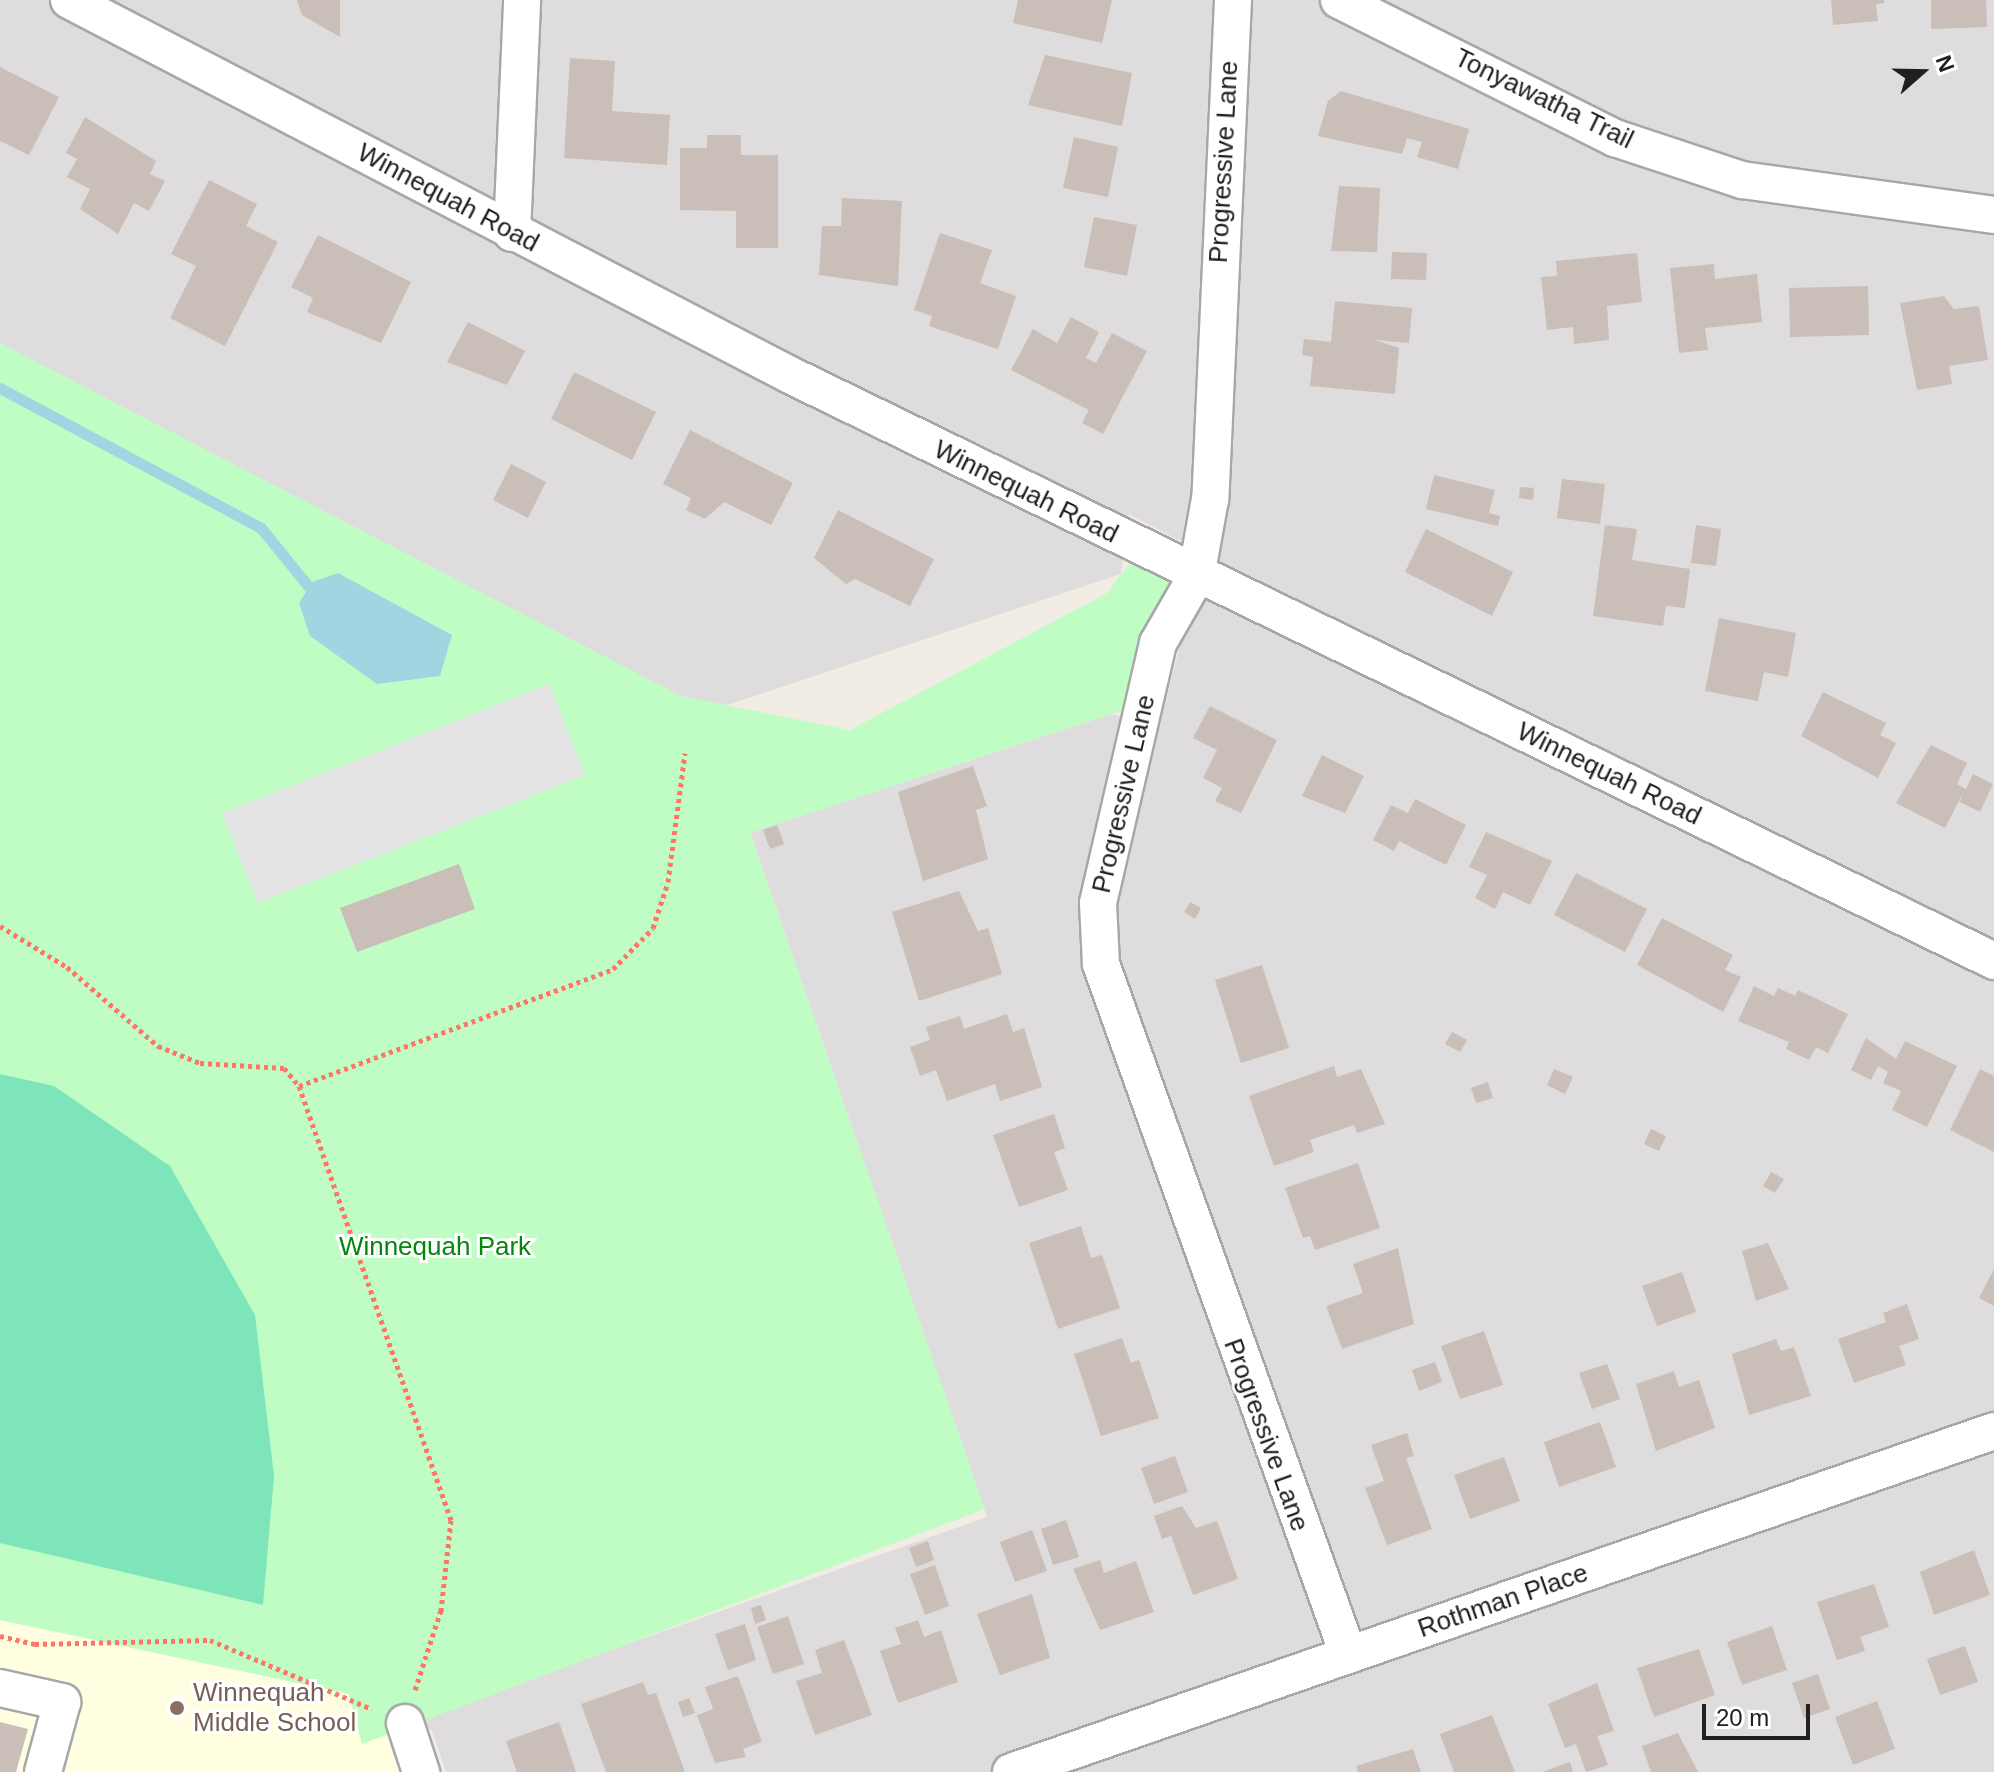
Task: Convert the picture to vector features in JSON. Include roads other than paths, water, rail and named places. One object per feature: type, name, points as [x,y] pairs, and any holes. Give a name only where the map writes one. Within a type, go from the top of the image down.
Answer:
[{"type":"street","name":"Winnequah Road","points":[[69,0],[512,233],[1196,577],[1994,961]]},
{"type":"street","points":[[512,233],[522,0]]},
{"type":"street","name":"Progressive Lane","points":[[1233,0],[1210,499],[1196,577],[1158,643],[1098,903],[1101,964],[1348,1654]]},
{"type":"street","name":"Tonyawatha Trail","points":[[1339,0],[1615,138],[1742,180],[1994,215]]},
{"type":"street","name":"Rothman Place","points":[[1011,1772],[1994,1431]]},
{"type":"street","points":[[0,1688],[62,1702],[43,1772]]},
{"type":"street","points":[[405,1723],[421,1772]]},
{"type":"water","points":[[338,573],[452,635],[440,676],[377,684],[310,636],[299,603],[312,582]]},
{"type":"waterway","points":[[0,388],[261,528],[309,587]]},
{"type":"place","name":"Winnequah Middle School","points":[[177,1708]]},
{"type":"park label","name":"Winnequah Park","points":[[435,1247]]}]
